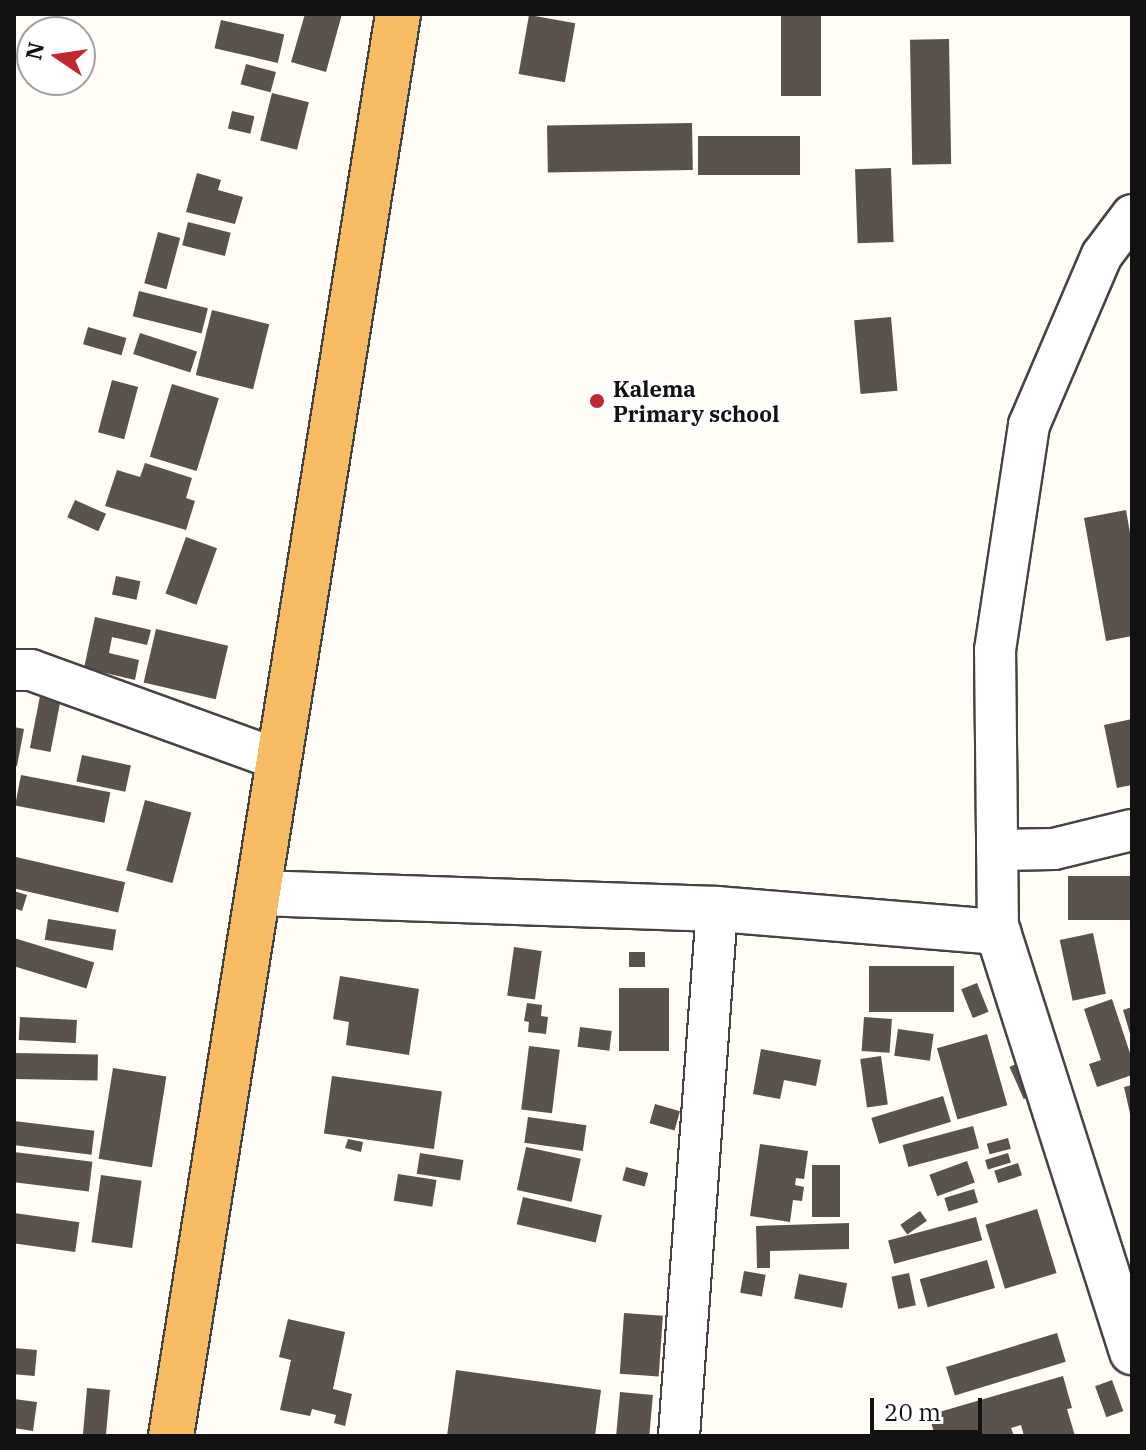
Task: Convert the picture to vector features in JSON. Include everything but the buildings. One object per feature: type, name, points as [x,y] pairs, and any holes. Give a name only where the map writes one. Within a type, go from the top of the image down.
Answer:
[{"type":"highway","points":[[171,1436],[398,14]]},
{"type":"street","points":[[1132,215],[1102,255],[1029,425],[995,650],[998,932],[1132,1352]]},
{"type":"street","points":[[14,670],[31,670],[280,760]]},
{"type":"street","points":[[997,850],[1054,849],[1132,830]]},
{"type":"street","points":[[259,893],[717,909],[998,932]]},
{"type":"street","points":[[679,1436],[717,909]]},
{"type":"place","name":"Kalema Primary school","points":[[597,401]]}]
